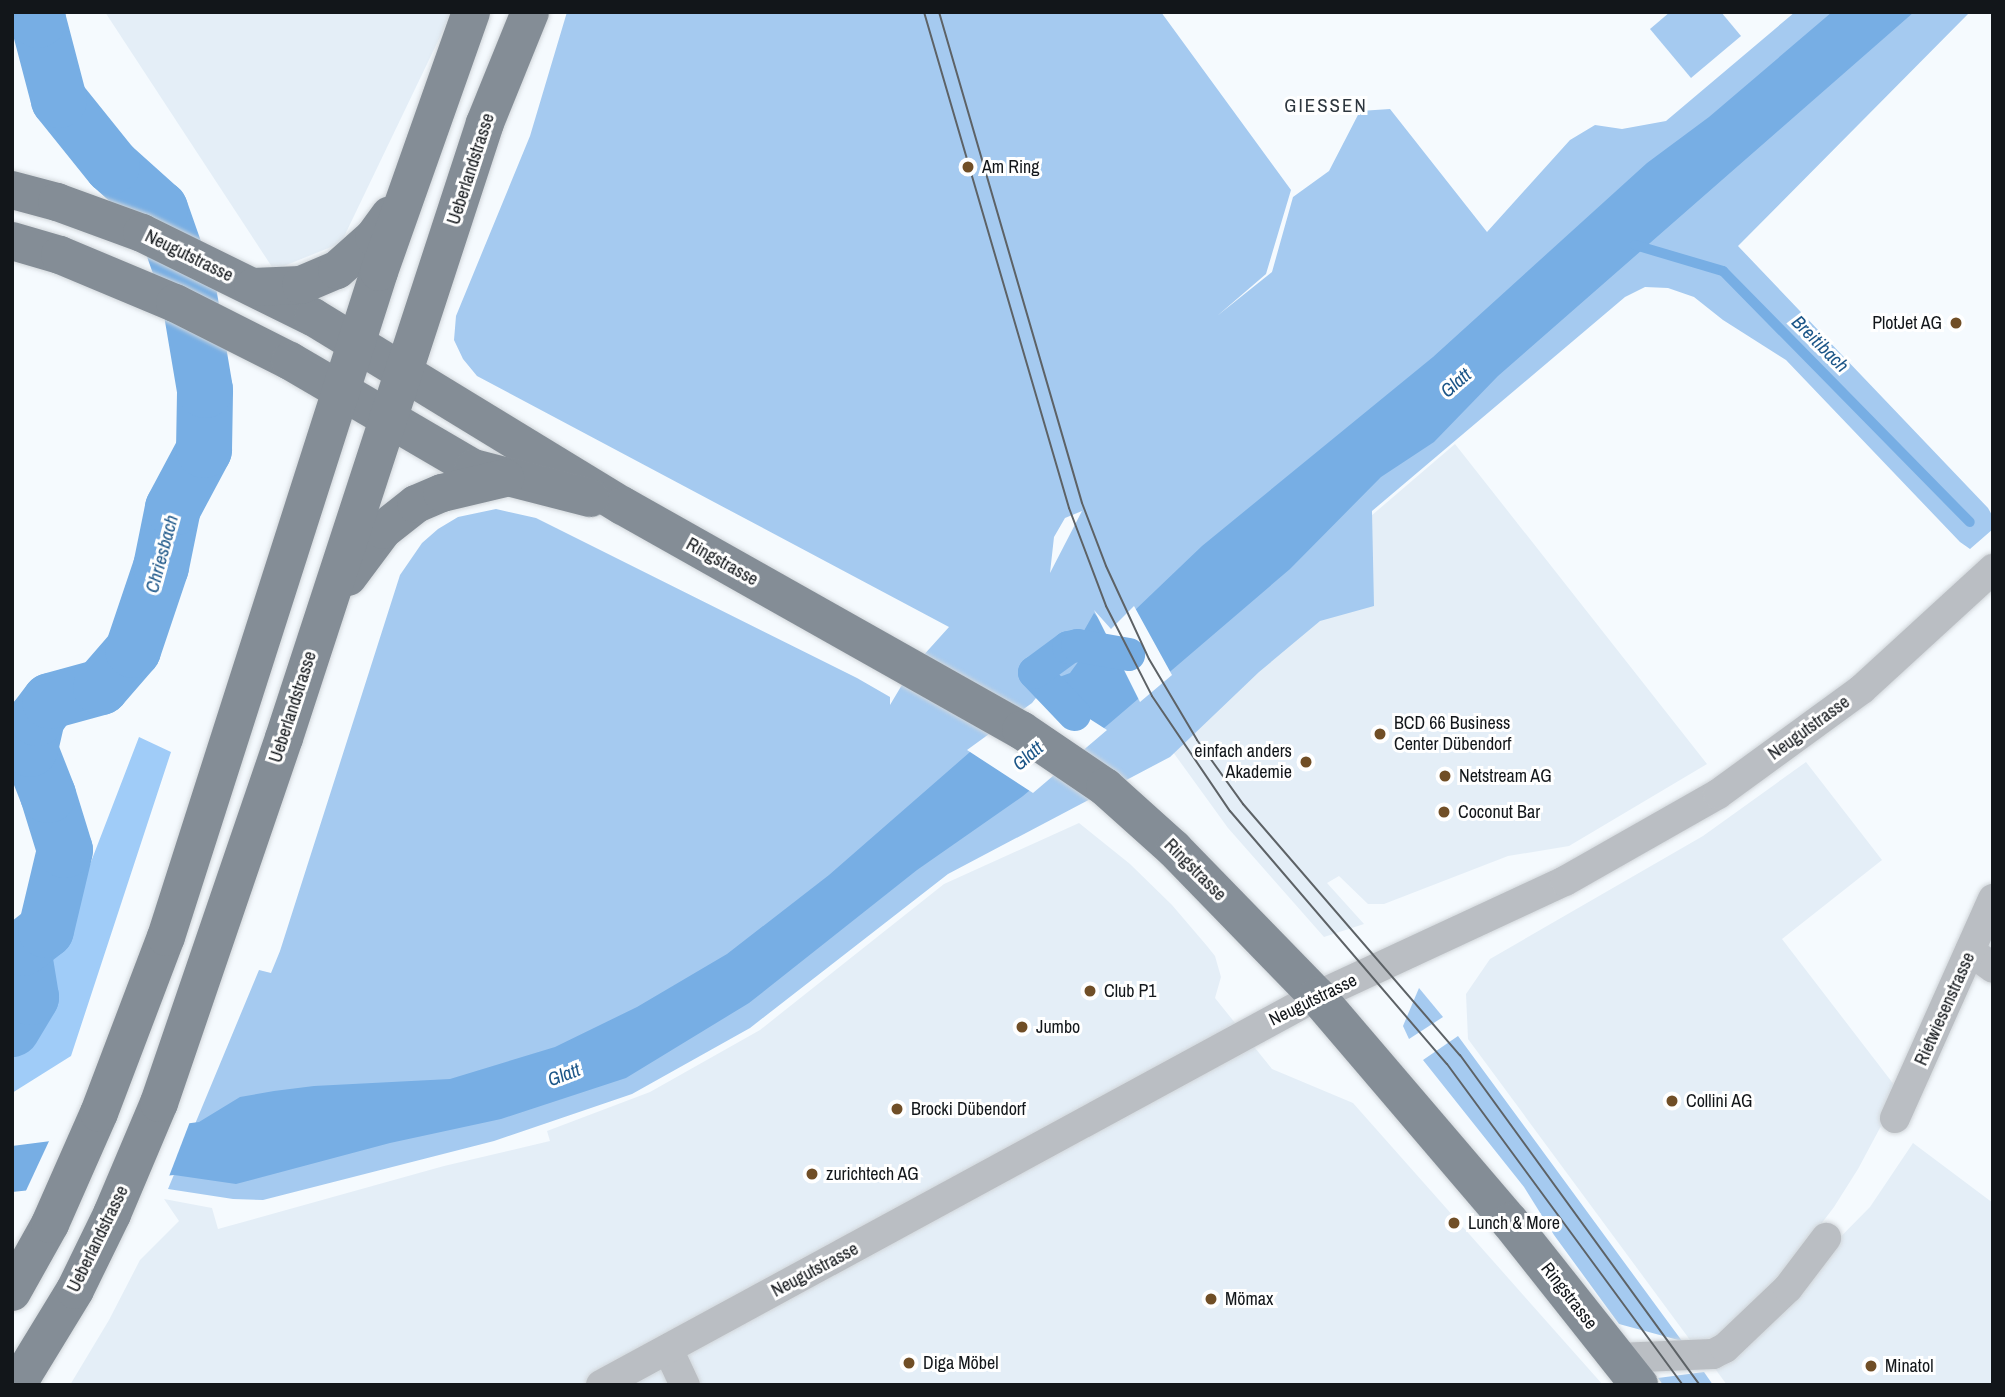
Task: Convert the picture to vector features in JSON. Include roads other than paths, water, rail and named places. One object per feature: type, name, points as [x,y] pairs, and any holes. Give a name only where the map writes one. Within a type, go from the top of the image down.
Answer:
[{"type":"main road","points":[[12,1292],[50,1224],[99,1113],[166,937],[406,194],[471,12]]},
{"type":"main road","name":"Ueberlandstrasse","points":[[17,1385],[75,1290],[112,1214],[159,1103],[485,123],[530,12]]},
{"type":"main road","name":"Neugutstrasse","points":[[12,190],[99,215],[266,291],[357,344]]},
{"type":"main road","points":[[266,291],[318,279],[351,260],[374,236],[406,194]]},
{"type":"main road","points":[[12,241],[60,255],[125,281],[274,353],[341,392]]},
{"type":"main road","name":"Ringstrasse","points":[[357,344],[623,506],[1021,730],[1105,786],[1174,849],[1317,996],[1510,1222],[1629,1372]]},
{"type":"main road","name":"Ringstrasse","points":[[341,392],[472,468],[623,506]]},
{"type":"main road","points":[[325,610],[364,554],[399,515],[442,493],[505,478]]},
{"type":"street","name":"Neugutstrasse","points":[[600,1385],[1317,996],[1565,881],[1718,794],[1862,689],[1993,569]]},
{"type":"street","name":"Rietwiesenstrasse","points":[[1895,1118],[1982,960],[1993,899]]},
{"type":"street","points":[[1629,1372],[1713,1354],[1725,1348],[1788,1288],[1826,1238]]},
{"type":"street","points":[[668,1349],[685,1385]]},
{"type":"water","name":"Glatt","points":[[1832,12],[1914,12],[1498,376],[1434,442],[1381,477],[1290,569],[1110,723],[1023,796],[917,870],[749,1003],[626,1078],[501,1119],[390,1143],[236,1184],[174,1175],[12,1192],[12,1146],[199,1122],[240,1097],[274,1091],[314,1086],[450,1079],[555,1047],[637,1007],[727,954],[829,875],[970,752],[1034,705],[1054,679],[1070,673],[1086,651],[1081,636],[1094,613],[1111,633],[1202,546],[1433,357],[1647,163],[1709,117]]},
{"type":"waterway","name":"Chriesbach","points":[[12,1029],[31,997],[23,948],[46,930],[65,850],[30,749],[37,718],[50,701],[101,687],[133,650],[161,567],[173,508],[204,450],[205,390],[188,289],[160,209],[112,166],[59,100],[38,20],[32,12]]},
{"type":"waterway","name":"Breitibach","points":[[1635,245],[1723,271],[1970,522]]},
{"type":"waterway","points":[[1074,714],[1034,672],[1068,647],[1077,645],[1128,654]]},
{"type":"tram line","points":[[924,12],[1069,508],[1106,606],[1152,696],[1230,811],[1447,1064],[1683,1385]]},
{"type":"tram line","points":[[939,12],[1082,503],[1106,566],[1149,659],[1197,740],[1243,804],[1460,1055],[1700,1385]]},
{"type":"place","name":"Am Ring","points":[[968,167]]},
{"type":"place","name":"PlotJet AG","points":[[1956,323]]},
{"type":"place","name":"BCD 66 Business Center Dübendorf","points":[[1380,734]]},
{"type":"place","name":"einfach anders Akademie","points":[[1306,762]]},
{"type":"place","name":"Netstream AG","points":[[1445,776]]},
{"type":"place","name":"Coconut Bar","points":[[1444,812]]},
{"type":"place","name":"Club P1","points":[[1090,991]]},
{"type":"place","name":"Jumbo","points":[[1022,1027]]},
{"type":"place","name":"Collini AG","points":[[1672,1101]]},
{"type":"place","name":"Brocki Dübendorf","points":[[897,1109]]},
{"type":"place","name":"zurichtech AG","points":[[812,1174]]},
{"type":"place","name":"Lunch & More","points":[[1454,1223]]},
{"type":"place","name":"Mömax","points":[[1211,1299]]},
{"type":"place","name":"Diga Möbel","points":[[909,1363]]},
{"type":"place","name":"Minatol","points":[[1871,1366]]},
{"type":"district","name":"GIESSEN","points":[[1326,106]]}]
